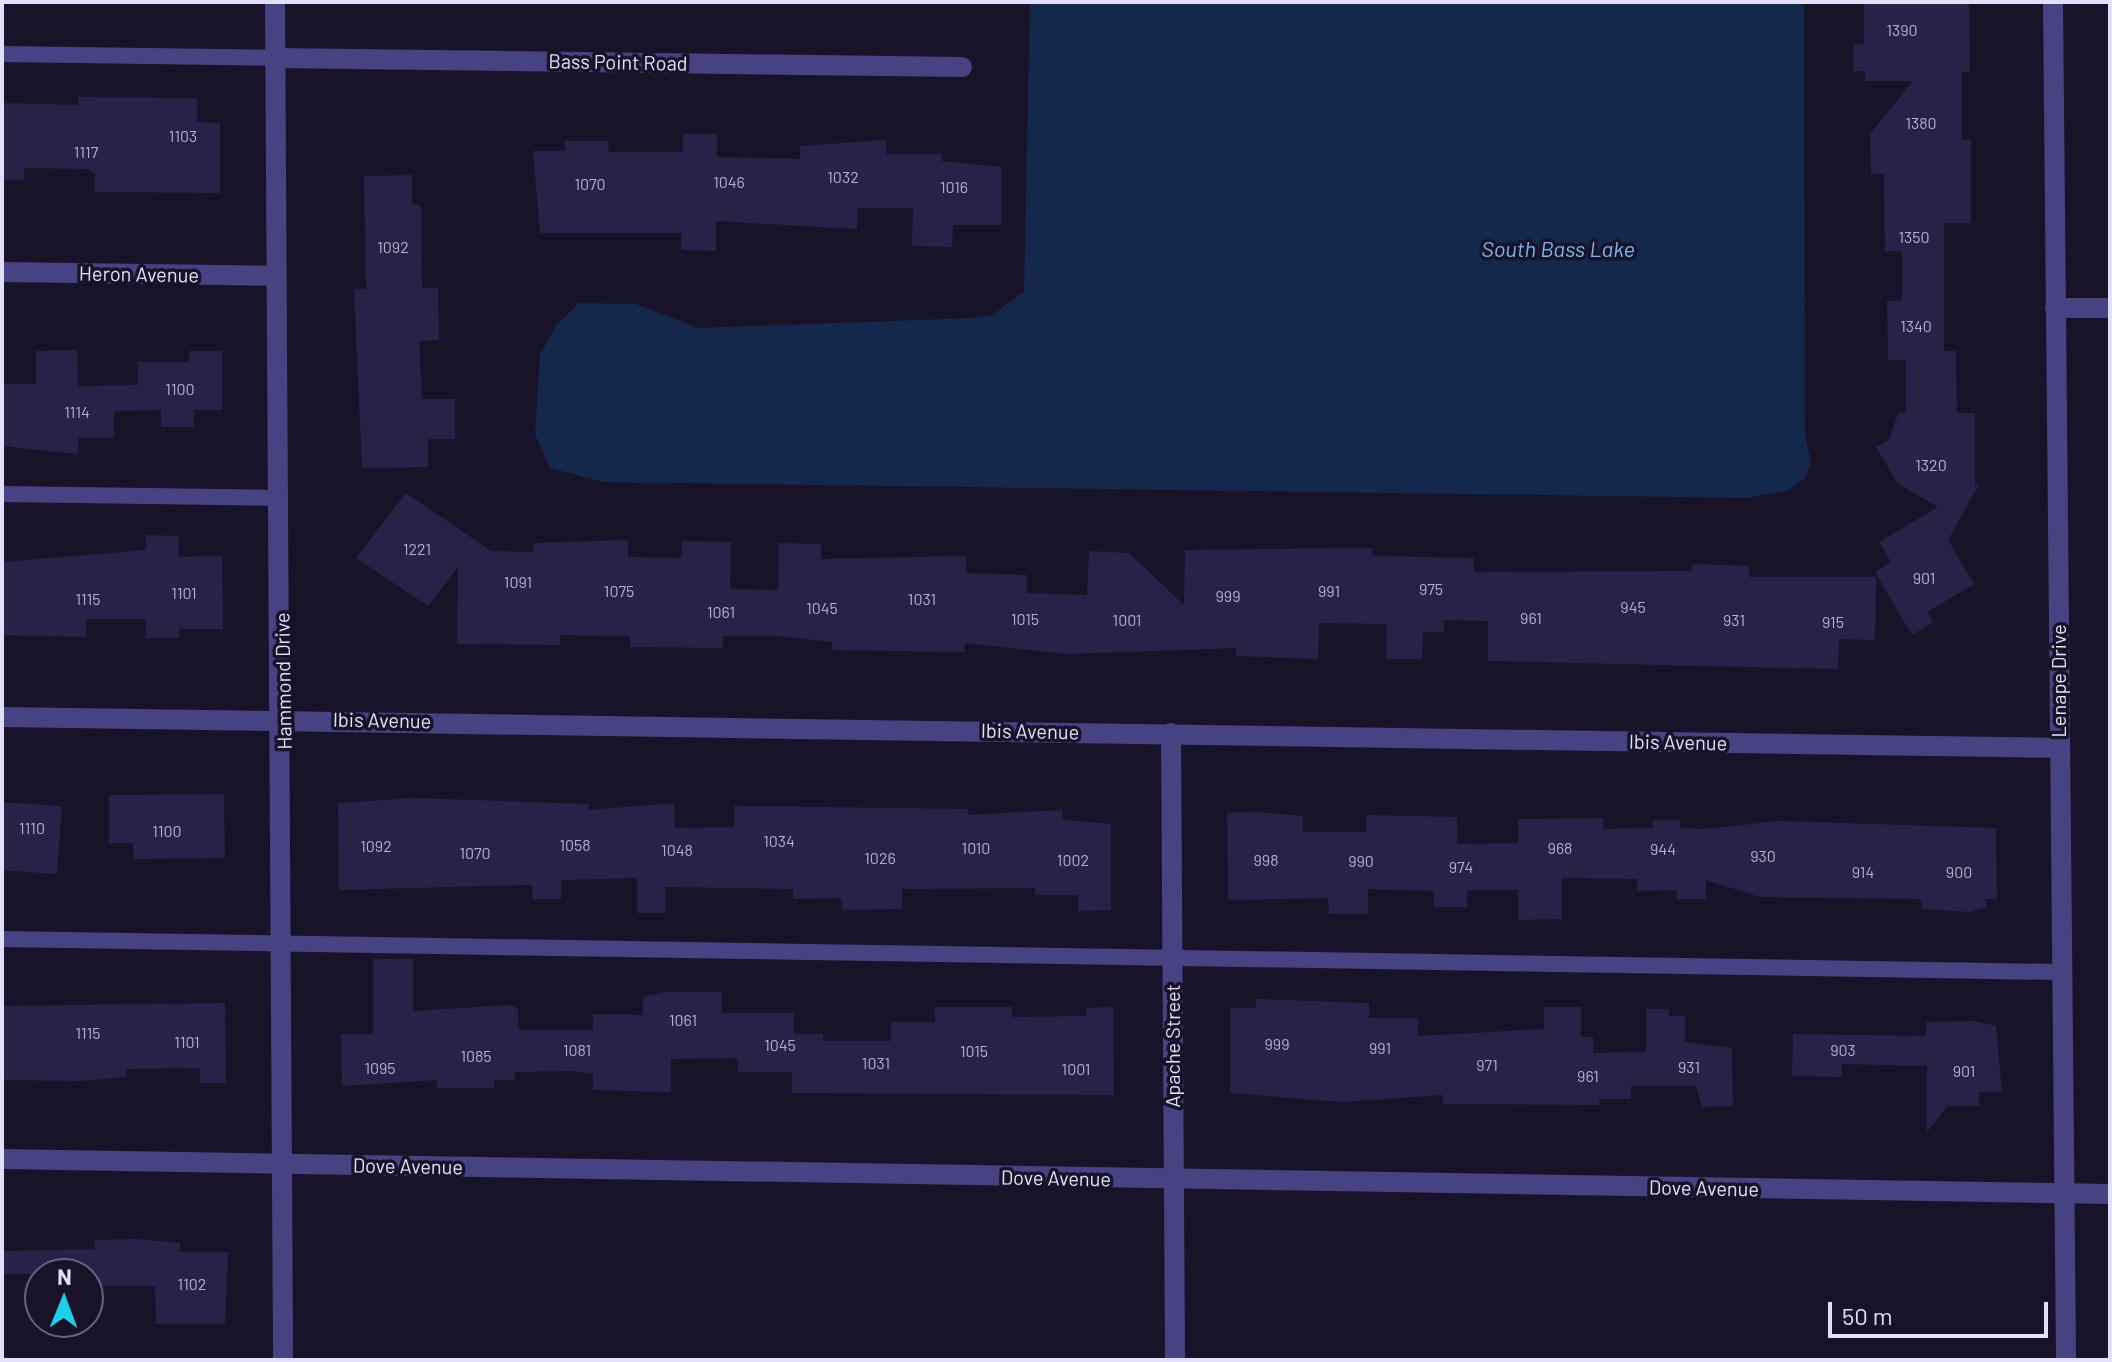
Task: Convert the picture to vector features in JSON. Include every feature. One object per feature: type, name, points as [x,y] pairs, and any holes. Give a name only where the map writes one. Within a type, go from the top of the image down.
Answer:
[{"type":"street","name":"Hammond Drive","points":[[275,2],[276,276],[284,718],[283,1360]]},
{"type":"street","name":"Lenape Drive","points":[[2053,2],[2066,1360]]},
{"type":"street","name":"Bass Point Road","points":[[275,58],[962,67]]},
{"type":"street","name":"Heron Avenue","points":[[2,272],[276,276]]},
{"type":"street","points":[[2055,308],[2110,308]]},
{"type":"street","name":"Ibis Avenue","points":[[2,717],[284,718],[2059,748]]},
{"type":"street","name":"Apache Street","points":[[1171,733],[1175,1360]]},
{"type":"street","name":"Dove Avenue","points":[[2,1159],[2110,1194]]},
{"type":"lane","points":[[2,54],[275,58]]},
{"type":"lane","points":[[2,494],[280,498]]},
{"type":"lane","points":[[2,939],[2062,972]]},
{"type":"water","name":"South Bass Lake","points":[[1030,2],[1804,2],[1805,434],[1811,462],[1805,478],[1789,490],[1748,498],[603,482],[550,468],[535,434],[540,355],[557,324],[579,303],[636,304],[698,328],[973,318],[992,315],[1024,292]]},
{"type":"building","points":[[1864,2],[1969,2],[1970,72],[1962,72],[1962,140],[1971,139],[1971,223],[1944,223],[1944,351],[1956,351],[1957,413],[1975,413],[1975,486],[1980,482],[1948,540],[1974,584],[1927,612],[1933,622],[1912,635],[1875,572],[1891,562],[1879,542],[1938,507],[1898,484],[1876,447],[1889,440],[1898,413],[1906,413],[1906,360],[1888,360],[1887,301],[1902,301],[1902,251],[1885,251],[1884,174],[1871,174],[1870,134],[1913,81],[1865,81],[1865,71],[1853,71],[1854,44],[1864,44]]},
{"type":"building","points":[[78,97],[197,98],[197,122],[220,123],[220,193],[95,192],[95,174],[87,169],[24,168],[24,180],[2,180],[2,103],[78,105]]},
{"type":"building","points":[[683,134],[717,134],[717,157],[800,159],[800,146],[886,140],[886,154],[942,154],[941,161],[1001,167],[1001,225],[953,225],[952,247],[912,246],[913,208],[857,208],[857,229],[716,221],[716,251],[681,250],[682,233],[540,233],[533,151],[565,151],[565,141],[608,141],[609,152],[683,152]]},
{"type":"building","points":[[412,175],[412,204],[421,205],[422,288],[438,288],[439,340],[419,341],[422,399],[455,399],[455,439],[428,439],[428,467],[362,468],[354,289],[366,289],[364,176]]},
{"type":"building","points":[[77,350],[78,386],[138,385],[138,362],[189,362],[189,351],[222,351],[222,410],[194,410],[194,427],[161,427],[161,410],[114,411],[114,438],[78,438],[78,454],[2,446],[2,384],[36,384],[36,351]]},
{"type":"building","points":[[406,493],[491,551],[533,552],[534,543],[628,540],[628,557],[682,558],[682,541],[731,542],[730,589],[778,590],[779,543],[821,544],[821,559],[966,556],[966,573],[1027,575],[1027,593],[1087,595],[1089,551],[1129,553],[1184,605],[1185,550],[1372,548],[1372,556],[1474,558],[1474,572],[1691,571],[1692,564],[1749,566],[1749,577],[1876,577],[1875,640],[1839,639],[1838,669],[1488,661],[1488,621],[1444,620],[1444,632],[1423,632],[1422,659],[1386,659],[1387,624],[1319,623],[1318,659],[1236,656],[1236,648],[1067,654],[965,643],[965,652],[832,650],[832,642],[777,636],[723,636],[723,648],[630,647],[630,636],[560,635],[560,645],[457,644],[458,567],[428,606],[356,558]]},
{"type":"building","points":[[146,535],[179,536],[178,557],[222,556],[223,629],[179,629],[179,638],[146,638],[146,619],[86,619],[86,637],[2,635],[2,562],[146,550]]},
{"type":"building","points":[[224,794],[225,858],[134,859],[133,843],[109,843],[109,795]]},
{"type":"building","points":[[414,798],[589,804],[589,810],[674,803],[675,828],[734,827],[734,806],[968,809],[968,815],[1062,810],[1063,820],[1111,824],[1111,910],[1078,911],[1078,895],[1035,895],[1035,888],[902,889],[902,909],[842,910],[842,898],[793,899],[793,889],[665,887],[665,913],[637,913],[637,878],[561,880],[561,899],[533,899],[532,885],[339,890],[338,803]]},
{"type":"building","points":[[2,802],[62,806],[57,874],[2,870]]},
{"type":"building","points":[[1227,813],[1303,816],[1303,832],[1366,832],[1366,815],[1457,817],[1457,844],[1518,843],[1518,819],[1603,818],[1603,829],[1653,828],[1653,820],[1680,820],[1680,828],[1705,829],[1779,821],[1996,828],[1997,899],[1985,899],[1987,907],[1970,912],[1922,909],[1921,899],[1760,897],[1706,880],[1706,899],[1677,899],[1677,890],[1637,891],[1637,879],[1562,878],[1562,919],[1518,920],[1518,890],[1467,890],[1467,907],[1434,907],[1434,891],[1368,889],[1368,914],[1329,914],[1328,898],[1228,900]]},
{"type":"building","points":[[373,959],[413,959],[413,1011],[511,1005],[518,1009],[518,1030],[593,1030],[593,1014],[643,1015],[643,997],[665,992],[722,992],[722,1013],[794,1013],[794,1034],[823,1034],[823,1041],[891,1041],[891,1022],[935,1022],[935,1007],[1012,1007],[1012,1017],[1086,1016],[1086,1008],[1113,1007],[1114,1095],[792,1093],[792,1072],[738,1072],[738,1058],[671,1059],[671,1092],[593,1090],[593,1074],[574,1071],[515,1072],[515,1080],[494,1080],[494,1088],[437,1088],[437,1080],[342,1086],[341,1034],[373,1034]]},
{"type":"building","points":[[1256,999],[1369,1003],[1369,1018],[1418,1018],[1418,1036],[1544,1029],[1544,1007],[1581,1007],[1581,1037],[1593,1037],[1593,1053],[1646,1052],[1646,1009],[1669,1009],[1669,1016],[1685,1016],[1685,1042],[1732,1048],[1733,1106],[1702,1107],[1696,1086],[1631,1086],[1631,1099],[1599,1099],[1600,1105],[1443,1104],[1443,1095],[1342,1102],[1230,1093],[1230,1008],[1256,1008]]},
{"type":"building","points":[[225,1003],[226,1083],[200,1083],[200,1068],[126,1069],[126,1077],[81,1081],[2,1080],[2,1006]]},
{"type":"building","points":[[1974,1021],[1996,1026],[2002,1092],[1979,1092],[1979,1106],[1947,1106],[1927,1132],[1927,1066],[1842,1064],[1842,1077],[1792,1076],[1793,1034],[1926,1036],[1926,1022]]},
{"type":"building","points":[[136,1239],[180,1243],[180,1252],[228,1252],[225,1324],[156,1324],[155,1286],[104,1286],[104,1258],[24,1258],[24,1274],[2,1274],[2,1251],[95,1249],[95,1240]]}]
